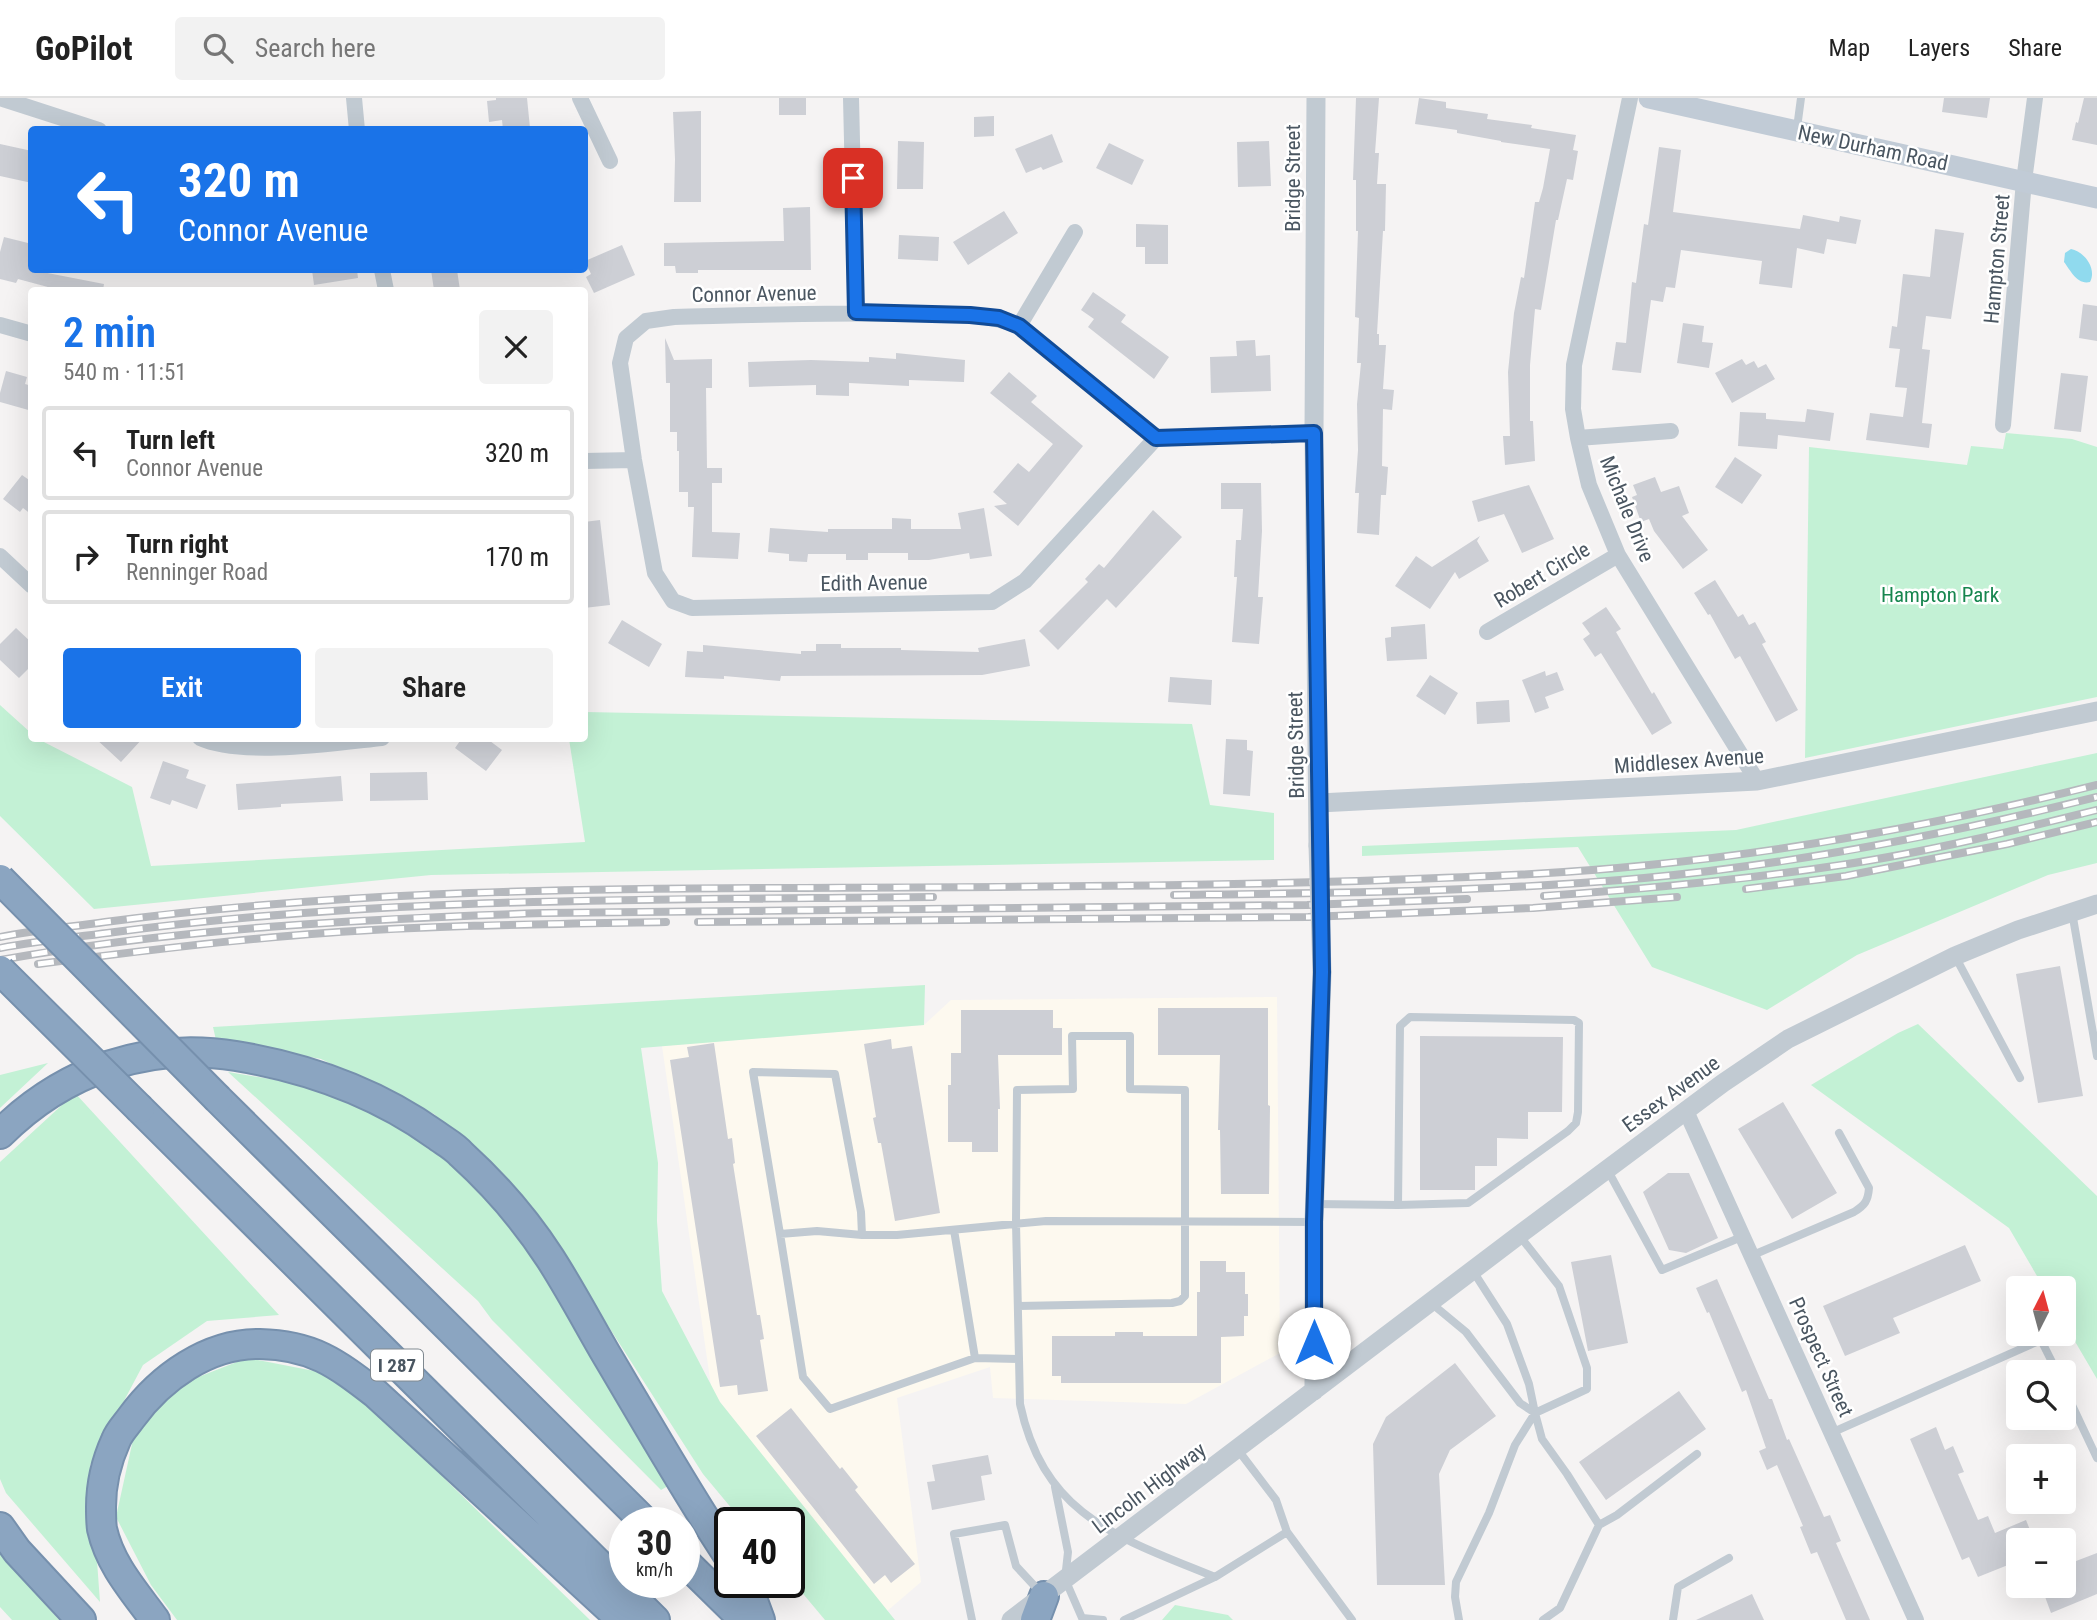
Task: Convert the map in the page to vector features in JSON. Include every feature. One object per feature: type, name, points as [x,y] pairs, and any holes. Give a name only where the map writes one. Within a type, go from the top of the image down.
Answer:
[{"type":"highway","points":[[0,879],[630,1507]]},
{"type":"highway","name":"I 287","points":[[0,970],[655,1620]]},
{"type":"highway","points":[[0,1134],[17,1117],[59,1088],[99,1067],[148,1055],[208,1051],[265,1062],[348,1085],[411,1116],[460,1152],[507,1202],[550,1258],[714,1534]]},
{"type":"highway","points":[[155,1620],[115,1566],[102,1527],[101,1484],[116,1438],[143,1401],[177,1372],[222,1350],[258,1343],[312,1352],[338,1364],[375,1393],[622,1620]]},
{"type":"highway","points":[[0,1527],[17,1551],[81,1620]]},
{"type":"highway","points":[[700,1577],[744,1620]]},
{"type":"highway","points":[[752,1598],[760,1620]]},
{"type":"main road","name":"New Durham Road","points":[[1649,98],[2096,199]]},
{"type":"street","points":[[0,98],[87,126]]},
{"type":"street","points":[[354,98],[357,126]]},
{"type":"street","points":[[580,98],[610,161]]},
{"type":"street","points":[[851,98],[856,312]]},
{"type":"street","name":"Bridge Street","points":[[1314,1391],[1314,1213],[1322,972],[1318,846],[1314,433],[1316,98]]},
{"type":"street","name":"Michale Drive","points":[[1630,98],[1574,365],[1573,409],[1578,439],[1589,485],[1618,555],[1757,781]]},
{"type":"street","name":"Hampton Street","points":[[2003,425],[2024,181],[2035,98]]},
{"type":"street","points":[[1019,326],[1074,232]]},
{"type":"street","name":"Connor Avenue","points":[[634,460],[620,363],[626,338],[646,321],[674,317],[856,312],[999,318],[1019,326],[1156,438]]},
{"type":"street","points":[[0,325],[28,333]]},
{"type":"street","points":[[1578,439],[1671,431]]},
{"type":"street","points":[[1156,438],[1314,433]]},
{"type":"street","name":"Edith Avenue","points":[[634,460],[655,573],[673,601],[692,608],[992,602],[1026,581],[1156,438]]},
{"type":"street","points":[[588,461],[634,460]]},
{"type":"street","name":"Robert Circle","points":[[1487,632],[1618,555]]},
{"type":"street","points":[[0,556],[28,582]]},
{"type":"street","name":"Middlesex Avenue","points":[[1319,803],[1757,781],[2097,711]]},
{"type":"street","points":[[209,742],[242,747],[347,742]]},
{"type":"street","name":"Essex Avenue","points":[[1314,1391],[1607,1169],[1788,1039],[1955,956],[2018,930],[2097,904]]},
{"type":"street","name":"Prospect Street","points":[[1686,1111],[1916,1620]]},
{"type":"street","name":"Lincoln Highway","points":[[1011,1620],[1048,1599],[1121,1538],[1314,1391]]},
{"type":"lane","points":[[1796,131],[1801,98]]},
{"type":"lane","points":[[2072,912],[2097,1056]]},
{"type":"lane","points":[[1955,956],[2020,1078]]},
{"type":"lane","points":[[780,1234],[817,1231],[862,1235],[954,1230],[1016,1223],[1186,1220],[1398,1205],[1468,1203],[1576,1123],[1579,1023],[1574,1020],[1410,1017],[1403,1022],[1398,1205]]},
{"type":"lane","points":[[1018,1306],[1172,1303],[1185,1296],[1185,1090],[1130,1089],[1130,1036],[1072,1035],[1073,1089],[1017,1090],[1016,1223],[1020,1404],[1024,1425],[1039,1461],[1055,1487],[1081,1511],[1121,1538],[1215,1577]]},
{"type":"lane","points":[[862,1235],[861,1212],[835,1074],[753,1072],[803,1377],[830,1409],[975,1358],[1019,1359]]},
{"type":"lane","points":[[1753,1255],[1865,1205],[1869,1188],[1839,1133]]},
{"type":"lane","points":[[1607,1169],[1662,1270],[1744,1236]]},
{"type":"lane","points":[[954,1230],[975,1358]]},
{"type":"lane","points":[[1459,1620],[1455,1597],[1456,1582],[1489,1513],[1515,1445],[1535,1413],[1587,1388],[1587,1368],[1559,1286],[1519,1235]]},
{"type":"lane","points":[[1473,1271],[1507,1324],[1530,1384],[1542,1439],[1599,1525]]},
{"type":"lane","points":[[1431,1303],[1466,1332],[1520,1403],[1535,1413]]},
{"type":"lane","points":[[1832,1433],[2042,1339],[2052,1360]]},
{"type":"lane","points":[[2076,1414],[2097,1458]]},
{"type":"lane","points":[[1238,1450],[1276,1500],[1287,1532],[1352,1620]]},
{"type":"lane","points":[[1543,1620],[1560,1608],[1599,1525],[1617,1515],[1697,1454]]},
{"type":"lane","points":[[1048,1599],[1068,1552],[1055,1487]]},
{"type":"lane","points":[[972,1620],[954,1534],[1005,1525],[1016,1566],[1048,1599],[1082,1618],[1103,1620]]},
{"type":"lane","points":[[1124,1620],[1215,1577],[1287,1532]]},
{"type":"lane","points":[[1673,1620],[1678,1587],[1729,1558]]},
{"type":"shaded area","points":[[1277,997],[1280,1353],[1186,1404],[993,1398],[990,1367],[897,1398],[921,1582],[886,1612],[720,1402],[711,1386],[662,1046],[924,1025],[951,1000]]},
{"type":"green space","name":"Hampton Park","points":[[2006,433],[2072,439],[2097,447],[2097,697],[1805,758],[1809,447],[1967,465],[1971,446],[2003,449]]},
{"type":"green space","points":[[0,705],[28,730],[28,742],[44,742],[132,787],[151,866],[585,842],[569,742],[588,742],[588,712],[1192,724],[1210,805],[1274,813],[1274,860],[431,875],[94,909],[0,816]]},
{"type":"green space","points":[[2097,753],[2097,863],[2048,875],[1857,955],[1767,1010],[1652,967],[1578,847],[1362,856],[1362,846],[1736,830]]},
{"type":"green space","points":[[925,985],[924,1025],[641,1048],[658,1163],[657,1221],[662,1291],[720,1402],[804,1507],[730,1507],[703,1474],[541,1221],[434,1114],[321,1059],[216,1040],[213,1027]]},
{"type":"green space","points":[[1918,1024],[2097,1196],[2097,1379],[2076,1343],[2076,1276],[2037,1276],[2009,1228],[1811,1085]]},
{"type":"green space","points":[[48,1063],[0,1108],[0,1075]]},
{"type":"green space","points":[[228,1072],[294,1083],[378,1113],[450,1159],[515,1230],[565,1304],[668,1486],[661,1490],[492,1320],[478,1301]]},
{"type":"green space","points":[[75,1093],[279,1315],[207,1321],[143,1365],[90,1465],[100,1602],[6,1493],[0,1479],[0,1162]]},
{"type":"green space","points":[[247,1358],[345,1377],[590,1620],[177,1620],[151,1585],[116,1517],[134,1435],[183,1383]]},
{"type":"green space","points":[[805,1508],[895,1620],[825,1620],[805,1596]]},
{"type":"green space","points":[[0,1553],[59,1620],[12,1620],[0,1607]]},
{"type":"green space","points":[[1175,1605],[1228,1615],[1233,1620],[1162,1620]]},
{"type":"water","points":[[2071,249],[2081,254],[2091,267],[2090,282],[2078,279],[2064,262],[2065,253]]},
{"type":"building","points":[[527,98],[530,126],[503,126],[502,120],[489,122],[487,101]]},
{"type":"building","points":[[779,98],[806,98],[806,115],[779,115]]},
{"type":"building","points":[[1356,98],[1379,98],[1375,153],[1379,153],[1377,184],[1386,184],[1377,334],[1379,345],[1386,345],[1383,389],[1394,390],[1392,410],[1383,409],[1382,466],[1388,467],[1386,495],[1381,495],[1379,535],[1357,533],[1357,404],[1361,363],[1357,363],[1359,318],[1355,317],[1358,231],[1356,180],[1353,180]]},
{"type":"building","points":[[1419,98],[1446,102],[1446,108],[1488,114],[1487,119],[1576,135],[1573,150],[1578,151],[1573,180],[1567,179],[1556,220],[1541,310],[1535,309],[1530,365],[1530,421],[1533,421],[1535,461],[1505,465],[1503,436],[1510,436],[1508,372],[1514,313],[1521,277],[1524,278],[1535,202],[1539,202],[1543,188],[1550,149],[1415,124]]},
{"type":"building","points":[[1944,98],[1990,98],[1987,118],[1942,112]]},
{"type":"building","points":[[2084,98],[2097,98],[2097,145],[2072,140]]},
{"type":"building","points":[[701,111],[701,202],[674,202],[673,112]]},
{"type":"building","points":[[994,116],[994,136],[974,137],[974,117]]},
{"type":"building","points":[[1052,134],[1063,162],[1026,173],[1015,149]]},
{"type":"building","points":[[898,141],[924,142],[923,189],[897,189]]},
{"type":"building","points":[[1269,141],[1271,186],[1238,187],[1237,142]]},
{"type":"building","points":[[1109,143],[1144,160],[1132,185],[1096,168]]},
{"type":"building","points":[[0,144],[28,150],[28,182],[0,176]]},
{"type":"building","points":[[1659,147],[1681,150],[1673,212],[1800,229],[1803,215],[1839,222],[1840,216],[1861,220],[1856,244],[1827,239],[1824,254],[1797,248],[1792,288],[1759,284],[1762,261],[1681,250],[1675,288],[1666,287],[1663,302],[1651,300],[1641,373],[1612,370],[1616,342],[1626,343],[1632,282],[1636,283],[1644,224],[1648,225]]},
{"type":"building","points":[[810,207],[811,270],[698,270],[698,273],[676,273],[675,266],[664,266],[664,243],[784,241],[783,208]]},
{"type":"building","points":[[1004,211],[1018,233],[968,265],[953,242]]},
{"type":"building","points":[[1136,224],[1168,225],[1168,264],[1145,264],[1145,247],[1136,247]]},
{"type":"building","points":[[1935,229],[1964,233],[1951,319],[1926,316],[1922,349],[1930,350],[1922,423],[1932,424],[1929,448],[1866,440],[1870,413],[1903,417],[1907,388],[1895,387],[1900,349],[1889,348],[1892,326],[1897,327],[1903,274],[1930,277]]},
{"type":"building","points":[[899,235],[939,237],[938,261],[898,259]]},
{"type":"building","points":[[4,237],[28,243],[28,273],[47,273],[104,284],[104,287],[48,287],[18,279],[16,283],[0,279],[0,252]]},
{"type":"building","points":[[622,245],[635,275],[594,293],[586,277],[591,274],[588,260]]},
{"type":"building","points":[[312,273],[357,273],[358,278],[314,285]]},
{"type":"building","points":[[431,273],[457,273],[460,287],[434,287]]},
{"type":"building","points":[[1093,292],[1126,315],[1121,322],[1169,357],[1154,379],[1088,327],[1094,319],[1081,310]]},
{"type":"building","points":[[2083,304],[2097,306],[2097,341],[2079,338]]},
{"type":"building","points":[[1683,323],[1704,326],[1702,342],[1713,343],[1709,368],[1677,363]]},
{"type":"building","points":[[665,338],[674,360],[712,359],[712,388],[706,388],[707,468],[722,468],[722,483],[712,483],[712,532],[740,533],[738,559],[692,557],[694,507],[688,507],[688,492],[679,492],[679,451],[677,432],[670,432],[670,383],[666,383]]},
{"type":"building","points":[[1255,340],[1256,356],[1270,355],[1271,391],[1211,393],[1210,357],[1237,356],[1236,341]]},
{"type":"building","points":[[896,353],[965,360],[964,382],[909,380],[909,386],[849,383],[849,396],[816,395],[816,385],[749,387],[748,362],[869,362],[869,357],[896,359]]},
{"type":"building","points":[[1742,359],[1746,365],[1754,361],[1758,368],[1766,364],[1775,379],[1732,403],[1715,373]]},
{"type":"building","points":[[6,371],[27,377],[25,384],[28,385],[28,410],[0,402]]},
{"type":"building","points":[[1009,372],[1037,396],[1031,402],[1083,446],[1018,526],[994,506],[1007,504],[993,492],[1018,463],[1029,472],[1053,444],[990,393]]},
{"type":"building","points":[[2061,373],[2088,376],[2081,432],[2054,429]]},
{"type":"building","points":[[1807,409],[1834,413],[1830,441],[1778,435],[1777,449],[1738,446],[1740,412],[1766,413],[1766,419],[1805,422]]},
{"type":"building","points":[[1735,457],[1762,475],[1742,504],[1715,487]]},
{"type":"building","points":[[22,475],[28,479],[28,512],[23,508],[20,512],[3,499]]},
{"type":"building","points":[[1655,477],[1661,492],[1679,486],[1689,513],[1682,516],[1708,550],[1683,569],[1654,531],[1649,519],[1641,522],[1632,497],[1637,495],[1633,485]]},
{"type":"building","points":[[1221,483],[1261,483],[1262,531],[1258,597],[1263,597],[1259,644],[1232,642],[1237,577],[1234,577],[1236,540],[1241,540],[1243,509],[1221,509]]},
{"type":"building","points":[[1529,485],[1554,539],[1522,553],[1504,514],[1478,522],[1472,501]]},
{"type":"building","points":[[984,508],[992,556],[970,559],[969,553],[929,560],[908,560],[908,553],[868,553],[868,560],[846,560],[846,554],[808,554],[807,562],[789,561],[789,554],[768,552],[770,528],[828,532],[828,529],[892,529],[892,518],[911,519],[911,529],[961,529],[958,513]]},
{"type":"building","points":[[1153,510],[1182,537],[1116,608],[1107,599],[1058,650],[1039,631],[1088,582],[1085,579],[1099,564],[1104,568]]},
{"type":"building","points":[[600,520],[610,605],[588,608],[588,522]]},
{"type":"building","points":[[1480,536],[1477,541],[1489,561],[1459,579],[1455,572],[1430,609],[1395,586],[1416,556],[1432,567]]},
{"type":"building","points":[[1715,580],[1738,617],[1743,614],[1749,625],[1755,622],[1766,642],[1762,644],[1798,710],[1776,722],[1740,656],[1735,659],[1710,614],[1708,615],[1694,593]]},
{"type":"building","points":[[1606,607],[1621,629],[1616,632],[1672,723],[1652,735],[1601,653],[1595,657],[1583,639],[1590,634],[1582,623]]},
{"type":"building","points":[[622,620],[662,644],[649,667],[608,643]]},
{"type":"building","points":[[1425,624],[1427,659],[1387,661],[1385,638],[1391,637],[1391,627]]},
{"type":"building","points":[[16,628],[28,639],[28,669],[19,678],[0,660],[0,644]]},
{"type":"building","points":[[1025,639],[1030,666],[982,675],[781,676],[780,681],[724,676],[724,679],[685,677],[687,651],[703,652],[703,645],[801,654],[801,651],[816,651],[816,644],[841,644],[841,648],[979,652],[978,648]]},
{"type":"building","points":[[1545,671],[1546,676],[1557,672],[1564,690],[1545,697],[1549,708],[1535,713],[1522,680]]},
{"type":"building","points":[[1430,675],[1458,693],[1445,715],[1416,696]]},
{"type":"building","points":[[1170,677],[1212,680],[1211,705],[1168,702]]},
{"type":"building","points":[[1509,700],[1510,722],[1477,724],[1476,702]]},
{"type":"building","points":[[1226,739],[1247,740],[1247,750],[1253,751],[1250,796],[1223,794]]},
{"type":"building","points":[[99,742],[139,742],[121,762]]},
{"type":"building","points":[[459,742],[491,742],[502,750],[486,771],[455,748]]},
{"type":"building","points":[[163,761],[189,770],[186,778],[206,785],[197,809],[172,800],[170,805],[150,798]]},
{"type":"building","points":[[427,772],[428,800],[370,801],[370,773]]},
{"type":"building","points":[[341,776],[343,801],[281,804],[281,807],[238,810],[236,784]]},
{"type":"building","points":[[2060,966],[2083,1096],[2038,1103],[2016,974]]},
{"type":"building","points":[[1158,1008],[1268,1008],[1269,1194],[1221,1194],[1218,1130],[1220,1055],[1158,1055]]},
{"type":"building","points":[[961,1010],[1053,1010],[1053,1028],[1062,1028],[1062,1055],[998,1055],[998,1152],[972,1152],[972,1142],[948,1142],[951,1053],[961,1053]]},
{"type":"building","points":[[1420,1036],[1563,1037],[1562,1112],[1528,1112],[1528,1139],[1497,1138],[1497,1166],[1475,1166],[1475,1190],[1420,1190]]},
{"type":"building","points":[[891,1039],[892,1049],[912,1046],[940,1213],[895,1221],[881,1143],[878,1143],[873,1118],[876,1117],[864,1044]]},
{"type":"building","points":[[714,1043],[728,1139],[732,1138],[733,1164],[757,1315],[760,1315],[764,1339],[760,1340],[768,1391],[738,1395],[737,1385],[720,1387],[670,1060],[689,1057],[687,1047]]},
{"type":"building","points":[[1783,1102],[1837,1193],[1792,1219],[1738,1129]]},
{"type":"building","points":[[1668,1173],[1689,1173],[1718,1238],[1686,1253],[1669,1250],[1643,1192]]},
{"type":"building","points":[[1965,1245],[1981,1281],[1893,1318],[1900,1333],[1845,1356],[1823,1306]]},
{"type":"building","points":[[1611,1255],[1628,1343],[1588,1351],[1571,1262]]},
{"type":"building","points":[[1200,1261],[1226,1261],[1226,1272],[1245,1272],[1248,1316],[1244,1316],[1244,1336],[1221,1337],[1221,1383],[1061,1383],[1061,1376],[1052,1376],[1052,1336],[1115,1336],[1115,1332],[1143,1332],[1143,1336],[1197,1336]]},
{"type":"building","points":[[1717,1279],[1769,1399],[1772,1399],[1787,1440],[1789,1439],[1824,1517],[1830,1515],[1841,1541],[1836,1543],[1870,1620],[1846,1620],[1817,1552],[1811,1554],[1800,1527],[1803,1526],[1777,1465],[1767,1470],[1759,1451],[1766,1448],[1746,1390],[1742,1392],[1709,1312],[1707,1313],[1696,1288]]},
{"type":"building","points":[[1455,1363],[1496,1416],[1450,1450],[1439,1474],[1445,1585],[1377,1585],[1373,1444],[1386,1417]]},
{"type":"building","points":[[1679,1391],[1706,1429],[1606,1500],[1579,1462]]},
{"type":"building","points":[[791,1408],[858,1487],[855,1490],[915,1564],[891,1583],[885,1575],[874,1584],[756,1436]]},
{"type":"building","points":[[1936,1427],[1945,1450],[1953,1446],[1964,1472],[1958,1474],[1978,1520],[1988,1516],[1995,1533],[2006,1528],[2006,1566],[1978,1577],[1969,1557],[1962,1560],[1910,1439]]},
{"type":"building","points":[[988,1455],[992,1474],[981,1476],[985,1500],[932,1510],[927,1482],[935,1481],[932,1465]]},
{"type":"building","points":[[2026,1520],[2029,1528],[2007,1528]]},
{"type":"building","points":[[2097,1553],[2097,1594],[2051,1613],[2045,1598],[2076,1598],[2076,1561]]},
{"type":"building","points":[[1752,1594],[1764,1620],[1696,1620]]},
{"type":"railway","points":[[0,937],[186,912],[432,894],[1229,884],[1451,878],[1583,871],[1706,859],[1819,843],[1930,823],[2097,785]]},
{"type":"railway","points":[[1174,895],[1468,889],[1585,883],[1702,872],[1872,846],[2097,797]]},
{"type":"railway","points":[[1544,896],[1693,884],[1841,865],[1938,847],[2097,810]]},
{"type":"railway","points":[[1746,889],[1846,876],[2007,844],[2097,822]]},
{"type":"railway","points":[[0,948],[217,920],[421,906],[626,900],[933,897]]},
{"type":"railway","points":[[698,922],[1308,917],[1533,908],[1677,897]]},
{"type":"railway","points":[[0,960],[203,933],[476,915],[1307,905],[1467,899]]},
{"type":"railway","points":[[38,964],[217,943],[367,930],[666,922]]},
{"type":"route","points":[[853,178],[856,312],[970,315],[999,318],[1019,326],[1156,438],[1314,433],[1318,846],[1322,972],[1314,1222],[1314,1343]]}]
